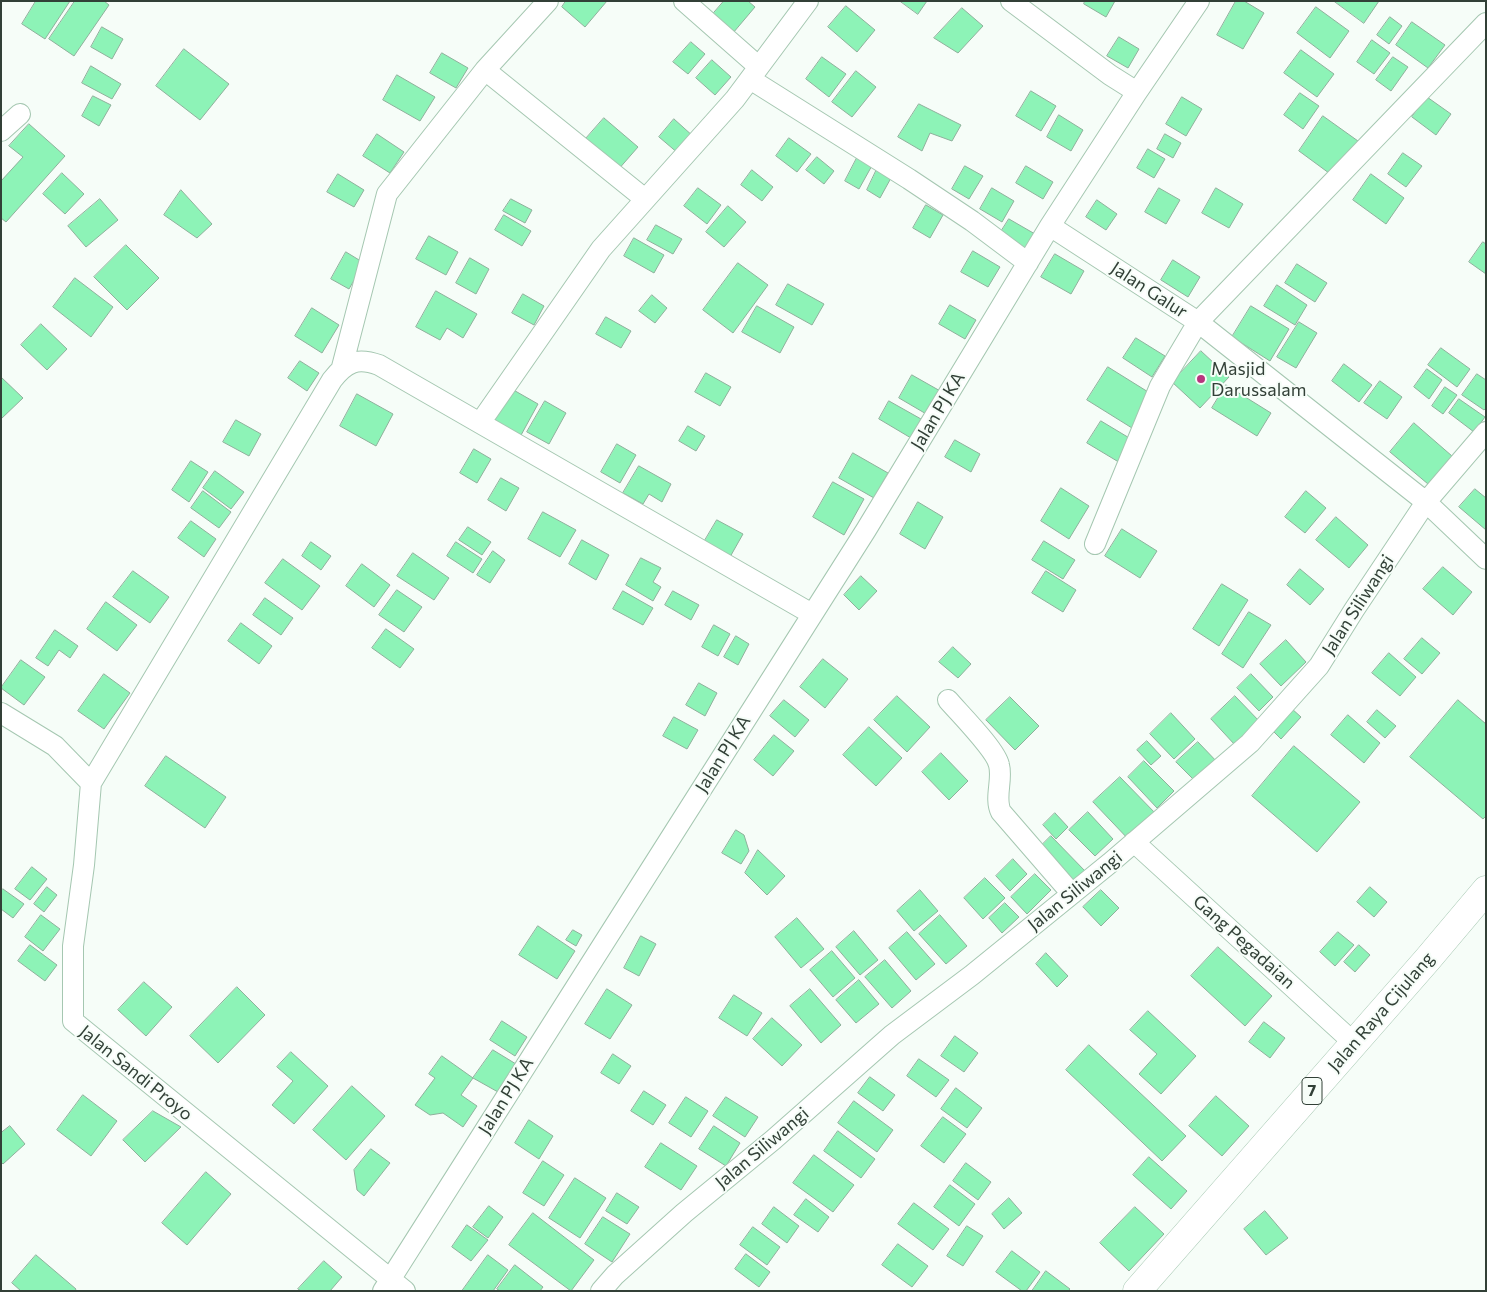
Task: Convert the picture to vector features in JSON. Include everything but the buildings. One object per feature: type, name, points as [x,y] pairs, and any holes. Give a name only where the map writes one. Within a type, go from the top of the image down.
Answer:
[{"type":"highway","name":"Jalan Raya Cijulang","points":[[1137,1291],[1486,890]]},
{"type":"street","points":[[1,713],[55,746],[91,783],[332,380],[342,367],[387,194],[485,70],[548,1]]},
{"type":"street","points":[[684,1],[755,73],[972,221],[1028,263]]},
{"type":"street","points":[[480,423],[601,249],[735,99],[808,1]]},
{"type":"street","points":[[1011,1],[1110,75],[1136,92]]},
{"type":"street","points":[[1050,226],[1136,92],[1199,1]]},
{"type":"street","points":[[1095,544],[1160,386],[1198,322],[1486,23]]},
{"type":"street","points":[[485,70],[645,200]]},
{"type":"street","points":[[1,131],[20,114]]},
{"type":"street","name":"Jalan Galur","points":[[1050,226],[1198,322],[1426,502],[1486,559]]},
{"type":"street","name":"Jalan PJ KA","points":[[393,1287],[871,521],[1050,226]]},
{"type":"street","points":[[342,367],[355,362],[367,361],[379,365],[812,614]]},
{"type":"street","name":"Jalan Siliwangi","points":[[601,1291],[615,1275],[684,1213],[773,1140],[892,1035],[972,975],[1072,894],[1250,743],[1318,666],[1426,502],[1486,432]]},
{"type":"street","points":[[948,700],[998,760],[1000,772],[998,803],[1001,812],[1072,894]]},
{"type":"street","name":"Jalan Sandi Proyo","points":[[91,783],[84,865],[73,946],[73,1021],[393,1287]]},
{"type":"street","name":"Gang Pegadaian","points":[[1134,842],[1354,1043]]},
{"type":"place","name":"Masjid Darussalam","points":[[1201,379]]}]
